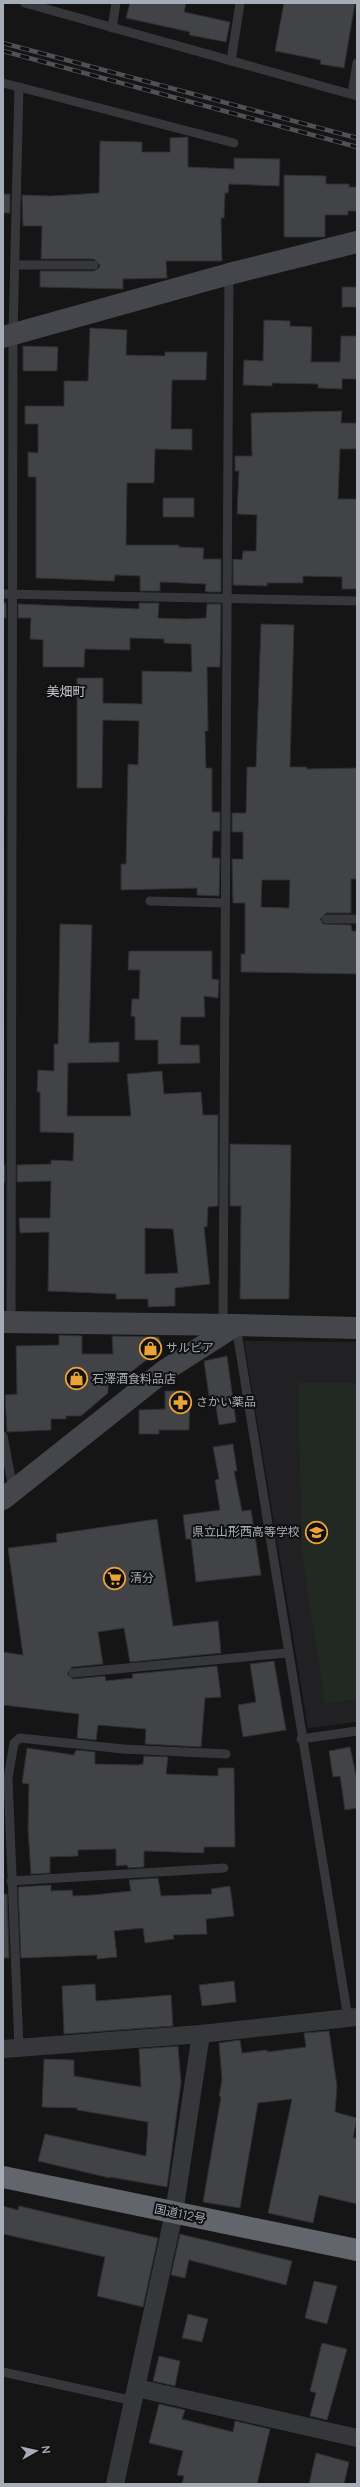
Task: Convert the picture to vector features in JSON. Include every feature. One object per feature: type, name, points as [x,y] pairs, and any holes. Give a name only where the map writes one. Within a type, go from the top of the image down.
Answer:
[{"type":"highway","name":"国道112号","points":[[3,2177],[357,2250]]},
{"type":"street","points":[[8,335],[229,274],[357,242]]},
{"type":"street","points":[[7,1322],[357,1328]]},
{"type":"street","points":[[8,1495],[164,1371],[229,1325]]},
{"type":"street","points":[[11,2048],[201,2034],[352,2018]]},
{"type":"street","points":[[115,2484],[136,2395],[174,2213],[201,2034]]},
{"type":"street","points":[[136,2395],[357,2438]]},
{"type":"lane","points":[[25,3],[354,95],[357,63]]},
{"type":"lane","points":[[112,28],[116,3]]},
{"type":"lane","points":[[231,61],[240,3]]},
{"type":"lane","points":[[3,83],[234,143]]},
{"type":"lane","points":[[7,1322],[14,594],[8,335],[15,264],[19,87]]},
{"type":"lane","points":[[15,264],[94,265]]},
{"type":"lane","points":[[229,274],[225,903],[229,1325],[301,1739],[352,2018]]},
{"type":"lane","points":[[3,594],[357,601]]},
{"type":"lane","points":[[150,900],[225,903]]},
{"type":"lane","points":[[326,919],[357,919]]},
{"type":"lane","points":[[3,1436],[8,1495]]},
{"type":"lane","points":[[73,1673],[287,1653]]},
{"type":"lane","points":[[301,1739],[357,1731]]},
{"type":"lane","points":[[11,2048],[11,1881],[8,1778],[14,1743],[20,1738],[123,1749],[226,1754]]},
{"type":"lane","points":[[11,1881],[224,1868]]},
{"type":"lane","points":[[3,2372],[136,2395]]},
{"type":"shaded area","name":"県立山形西高等学校","points":[[244,1341],[357,1342],[357,1722],[308,1728]]},
{"type":"shaded area","points":[[298,1383],[357,1383],[357,1699],[325,1703],[302,1555]]},
{"type":"building","points":[[130,3],[186,3],[184,12],[230,22],[226,42],[189,35],[190,32],[126,18]]},
{"type":"building","points":[[284,3],[355,3],[344,68],[320,64],[321,60],[275,51]]},
{"type":"building","points":[[188,137],[188,167],[234,169],[234,158],[280,159],[279,186],[229,184],[228,193],[225,193],[224,218],[221,218],[222,261],[166,261],[167,278],[123,279],[123,289],[40,287],[40,271],[94,271],[99,268],[100,265],[94,259],[41,259],[42,226],[23,226],[22,195],[51,196],[99,193],[100,141],[142,142],[142,152],[170,152],[170,138]]},
{"type":"building","points":[[284,175],[326,176],[326,184],[349,184],[349,187],[357,187],[357,211],[348,211],[348,215],[325,215],[325,237],[284,237]]},
{"type":"building","points":[[3,194],[10,194],[10,213],[3,213]]},
{"type":"building","points":[[342,287],[357,287],[357,307],[342,307]]},
{"type":"building","points":[[264,320],[290,321],[290,326],[312,327],[311,362],[340,362],[341,336],[357,336],[357,379],[342,379],[342,389],[318,388],[318,384],[272,383],[272,386],[243,385],[244,360],[263,361]]},
{"type":"building","points":[[90,328],[127,330],[126,355],[165,356],[165,352],[207,352],[206,380],[172,380],[171,429],[192,429],[192,450],[155,449],[154,483],[127,483],[126,545],[179,545],[179,547],[204,548],[203,559],[221,559],[221,592],[205,591],[206,584],[160,582],[160,591],[140,591],[140,576],[115,575],[114,581],[36,578],[36,477],[28,477],[28,452],[38,453],[38,424],[25,424],[25,406],[64,406],[64,381],[88,381]]},
{"type":"building","points":[[23,346],[58,347],[57,371],[23,371]]},
{"type":"building","points":[[342,411],[341,423],[357,423],[357,449],[340,449],[338,499],[357,499],[357,589],[342,589],[342,577],[303,576],[303,583],[267,583],[267,586],[233,585],[233,559],[242,560],[243,551],[256,551],[257,515],[237,514],[239,471],[235,471],[235,456],[252,456],[251,413]]},
{"type":"building","points":[[163,498],[194,498],[194,517],[163,517]]},
{"type":"building","points":[[3,603],[6,603],[6,618],[3,618]]},
{"type":"building","points":[[139,603],[159,603],[158,618],[186,619],[206,618],[207,604],[221,604],[220,667],[207,667],[208,731],[205,731],[206,768],[212,768],[212,812],[220,812],[220,831],[213,831],[212,858],[220,858],[219,896],[197,895],[197,888],[121,890],[121,864],[126,864],[128,764],[138,765],[139,721],[103,720],[102,788],[77,788],[77,678],[103,678],[103,703],[142,704],[142,671],[192,672],[191,644],[164,643],[164,639],[130,638],[130,650],[85,649],[84,667],[43,667],[43,640],[30,639],[31,618],[18,618],[18,604],[139,609]]},
{"type":"building","points":[[261,624],[294,625],[290,767],[307,767],[307,769],[357,768],[357,879],[351,879],[351,913],[326,913],[320,919],[323,924],[351,925],[352,931],[357,931],[357,974],[241,972],[241,954],[245,954],[245,903],[233,903],[232,859],[243,859],[243,832],[232,832],[232,813],[246,813],[247,767],[256,767]],"holes":[[[262,880],[290,880],[289,908],[261,907]]]},
{"type":"building","points":[[60,924],[92,925],[89,1043],[119,1042],[119,1062],[68,1063],[67,1116],[131,1116],[127,1074],[162,1071],[164,1094],[201,1092],[203,1115],[218,1115],[218,1206],[208,1207],[207,1227],[204,1227],[210,1284],[175,1288],[175,1306],[148,1307],[148,1299],[116,1299],[116,1294],[48,1291],[49,1232],[20,1233],[19,1218],[50,1218],[51,1181],[17,1182],[17,1165],[51,1164],[51,1160],[73,1161],[74,1133],[40,1132],[40,1092],[37,1092],[38,1070],[54,1071],[54,1044],[58,1044]],"holes":[[[145,1228],[173,1229],[178,1273],[145,1274]]]},
{"type":"building","points":[[129,951],[212,951],[212,979],[219,980],[218,998],[204,996],[205,1017],[181,1017],[180,1045],[199,1045],[200,1063],[158,1064],[158,1040],[135,1040],[135,1017],[131,1016],[132,999],[139,999],[140,970],[128,970]]},
{"type":"building","points":[[230,1144],[291,1145],[289,1299],[240,1299],[241,1206],[230,1206]]},
{"type":"building","points":[[3,1165],[5,1165],[5,1182],[3,1182]]},
{"type":"building","points":[[59,1335],[82,1336],[82,1354],[113,1354],[112,1336],[159,1337],[162,1348],[131,1372],[108,1372],[108,1393],[81,1416],[66,1416],[66,1419],[51,1419],[51,1430],[7,1432],[5,1395],[17,1394],[16,1346],[59,1345]]},
{"type":"building","points":[[227,1356],[236,1422],[219,1425],[214,1395],[209,1396],[204,1361]]},
{"type":"building","points":[[165,1391],[190,1391],[189,1430],[159,1430],[159,1434],[139,1434],[139,1410],[165,1409]]},
{"type":"building","points":[[233,1444],[237,1471],[234,1471],[242,1511],[251,1510],[261,1575],[196,1582],[191,1539],[186,1539],[183,1515],[220,1510],[215,1480],[219,1479],[213,1447]]},
{"type":"building","points":[[157,1519],[173,1626],[218,1621],[221,1653],[130,1662],[124,1628],[98,1632],[103,1664],[72,1667],[67,1674],[73,1679],[105,1676],[106,1681],[133,1678],[132,1674],[217,1666],[221,1697],[205,1698],[201,1747],[145,1744],[146,1729],[98,1725],[96,1740],[77,1738],[79,1714],[3,1705],[3,1652],[23,1655],[8,1548],[57,1542],[56,1534]]},
{"type":"building","points":[[274,1661],[286,1730],[243,1737],[238,1705],[256,1702],[250,1664]]},
{"type":"building","points":[[350,1747],[357,1780],[357,1808],[345,1810],[340,1776],[333,1777],[329,1751]]},
{"type":"building","points":[[27,1748],[74,1755],[76,1750],[95,1752],[95,1764],[138,1765],[143,1764],[144,1756],[168,1757],[166,1774],[218,1776],[218,1768],[234,1768],[235,1847],[204,1847],[204,1853],[144,1851],[144,1867],[128,1868],[127,1865],[116,1866],[116,1849],[78,1850],[78,1856],[50,1857],[50,1873],[31,1874],[28,1829],[29,1784],[22,1783]]},
{"type":"building","points":[[158,1878],[161,1896],[212,1894],[211,1889],[230,1886],[234,1916],[206,1919],[207,1934],[173,1935],[174,1939],[145,1943],[143,1928],[114,1931],[117,1957],[97,1959],[97,1955],[21,1958],[18,1887],[51,1885],[51,1891],[72,1890],[73,1896],[93,1895],[131,1891],[129,1880]]},
{"type":"building","points":[[3,1894],[7,1894],[9,1958],[3,1958]]},
{"type":"building","points":[[234,1981],[236,2002],[202,2006],[199,1985]]},
{"type":"building","points":[[95,1984],[96,2001],[171,1995],[173,2026],[64,2034],[62,1986]]},
{"type":"building","points":[[329,2031],[337,2086],[335,2112],[357,2118],[353,2138],[357,2138],[357,2204],[319,2195],[313,2223],[268,2213],[292,2099],[258,2103],[240,2208],[203,2202],[221,2097],[219,2096],[222,2080],[219,2043],[240,2040],[242,2053],[267,2050],[267,2052],[306,2047],[304,2033]]},
{"type":"building","points":[[178,2046],[181,2082],[167,2187],[110,2178],[38,2161],[45,2134],[146,2156],[148,2122],[77,2110],[77,2108],[42,2107],[44,2059],[74,2060],[74,2076],[141,2087],[139,2049]]},
{"type":"building","points":[[3,2206],[18,2210],[19,2206],[158,2238],[143,2307],[97,2296],[105,2257],[3,2234]]},
{"type":"building","points":[[180,2234],[292,2261],[286,2285],[189,2260],[185,2278],[171,2275]]},
{"type":"building","points":[[314,2281],[337,2286],[327,2324],[305,2318]]},
{"type":"building","points":[[188,2314],[208,2319],[202,2342],[182,2338]]},
{"type":"building","points":[[322,2343],[347,2349],[327,2420],[310,2416],[316,2393],[310,2391]]},
{"type":"building","points":[[159,2356],[180,2361],[175,2386],[153,2381]]},
{"type":"building","points":[[159,2404],[185,2410],[182,2419],[233,2432],[235,2421],[270,2429],[257,2484],[182,2484],[184,2476],[177,2475],[183,2451],[149,2443]]},
{"type":"building","points":[[316,2453],[349,2462],[344,2484],[309,2484]]},
{"type":"railway","points":[[3,43],[357,138]]},
{"type":"railway","points":[[3,51],[357,147]]},
{"type":"place","name":"サルビア","points":[[151,1348]]},
{"type":"place","name":"石澤酒食料品店","points":[[76,1379]]},
{"type":"place","name":"さかい薬品","points":[[181,1402]]},
{"type":"place","name":"県立山形西高等学校","points":[[316,1532]]},
{"type":"place","name":"清分","points":[[114,1578]]},
{"type":"district","name":"美畑町","points":[[66,691]]}]
